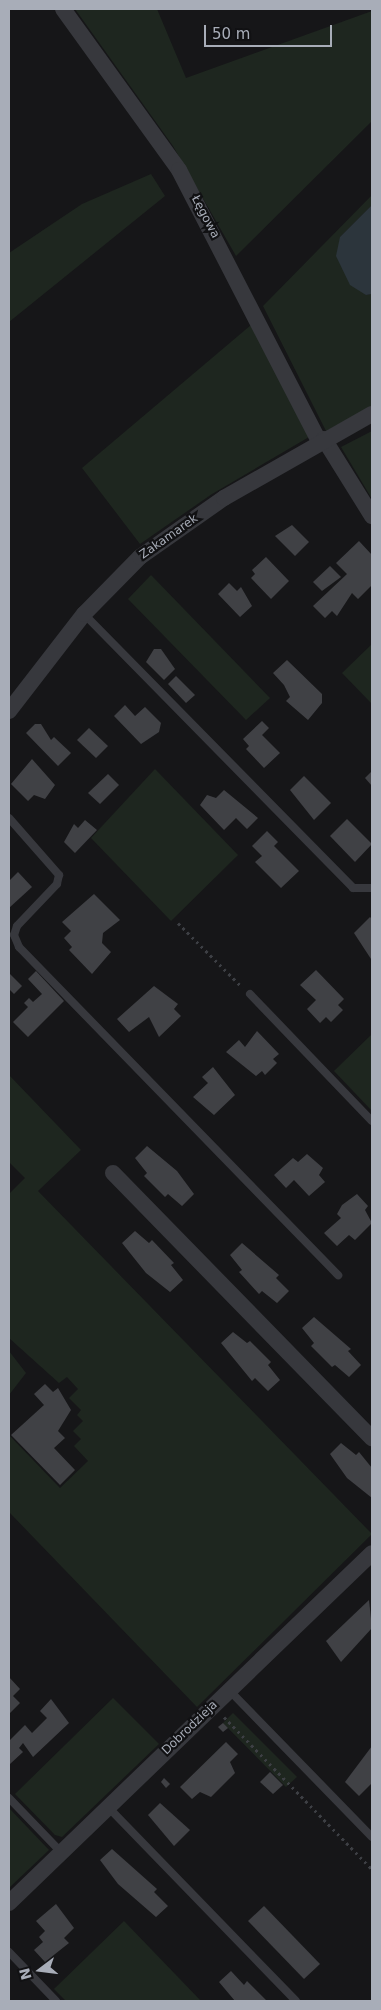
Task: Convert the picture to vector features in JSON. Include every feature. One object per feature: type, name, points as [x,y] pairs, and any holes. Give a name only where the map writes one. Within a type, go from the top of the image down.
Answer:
[{"type":"street","name":"Łęgowa","points":[[63,9],[179,170],[322,440],[372,516]]},
{"type":"street","name":"Zakamarek","points":[[9,710],[84,614],[140,557],[224,498],[322,440],[372,414]]},
{"type":"street","points":[[113,1174],[372,1438]]},
{"type":"street","name":"Dobrodzieja","points":[[9,1903],[229,1690],[370,1561]]},
{"type":"lane","points":[[84,614],[353,888],[372,888]]},
{"type":"lane","points":[[9,818],[59,875],[57,884],[17,926],[14,935],[19,947],[338,1274]]},
{"type":"lane","points":[[250,994],[372,1121]]},
{"type":"lane","points":[[229,1690],[372,1837]]},
{"type":"lane","points":[[9,1798],[62,1853]]},
{"type":"lane","points":[[108,1807],[296,2001]]},
{"type":"lane","points":[[9,1952],[56,2001]]},
{"type":"path","points":[[178,922],[250,994]]},
{"type":"path","points":[[213,1706],[372,1869]]},
{"type":"shaded area","points":[[75,9],[157,9],[186,78],[372,11],[372,121],[236,256],[173,146]]},
{"type":"shaded area","points":[[151,174],[165,196],[9,322],[9,253],[82,204]]},
{"type":"shaded area","points":[[372,195],[372,205],[340,237],[366,295],[372,294],[372,406],[326,431],[263,306]]},
{"type":"shaded area","points":[[372,205],[372,294],[366,295],[350,285],[336,256],[340,237]]},
{"type":"shaded area","points":[[251,325],[309,437],[212,494],[140,544],[82,468]]},
{"type":"shaded area","points":[[372,431],[372,499],[341,447]]},
{"type":"shaded area","points":[[151,575],[270,698],[246,720],[128,599]]},
{"type":"shaded area","points":[[372,644],[372,704],[342,673]]},
{"type":"shaded area","points":[[155,769],[238,855],[171,921],[91,838]]},
{"type":"shaded area","points":[[372,1034],[372,1111],[334,1071]]},
{"type":"shaded area","points":[[9,1075],[81,1150],[38,1191],[372,1534],[197,1707],[9,1512],[9,1435],[60,1488],[88,1461],[74,1446],[81,1439],[73,1431],[83,1421],[77,1415],[81,1410],[69,1398],[78,1389],[67,1377],[59,1383],[9,1338],[9,1194],[25,1178],[9,1162]]},
{"type":"shaded area","points":[[9,1351],[26,1373],[9,1395]]},
{"type":"shaded area","points":[[113,1698],[159,1744],[62,1837],[55,1835],[15,1794]]},
{"type":"shaded area","points":[[233,1713],[297,1777],[286,1787],[223,1723]]},
{"type":"shaded area","points":[[9,1808],[49,1850],[9,1888]]},
{"type":"shaded area","points":[[124,1921],[201,2001],[66,2001],[54,1989]]},
{"type":"building","points":[[292,525],[309,542],[295,556],[275,536]]},
{"type":"building","points":[[359,541],[372,555],[372,585],[358,599],[352,593],[337,616],[332,611],[325,618],[313,606],[347,574],[336,563]]},
{"type":"building","points":[[266,557],[289,581],[271,599],[251,578],[255,574],[252,570]]},
{"type":"building","points":[[330,566],[341,577],[322,591],[313,582]]},
{"type":"building","points":[[229,583],[237,591],[241,587],[252,606],[240,617],[218,594]]},
{"type":"building","points":[[154,649],[161,649],[175,669],[164,680],[146,662]]},
{"type":"building","points":[[287,660],[322,694],[322,703],[308,720],[286,701],[290,697],[284,685],[273,673]]},
{"type":"building","points":[[176,676],[195,695],[186,703],[168,684]]},
{"type":"building","points":[[125,705],[135,716],[145,707],[161,723],[159,732],[141,744],[114,716]]},
{"type":"building","points":[[262,721],[269,728],[262,735],[280,753],[264,768],[246,749],[249,746],[243,739]]},
{"type":"building","points":[[35,724],[41,724],[51,740],[54,737],[71,753],[58,766],[26,733]]},
{"type":"building","points":[[89,728],[108,746],[96,758],[77,740]]},
{"type":"building","points":[[32,759],[55,785],[45,799],[34,795],[28,801],[11,784]]},
{"type":"building","points":[[372,771],[372,786],[365,778]]},
{"type":"building","points":[[108,774],[119,785],[100,804],[88,793]]},
{"type":"building","points":[[304,776],[331,803],[314,820],[290,790]]},
{"type":"building","points":[[224,790],[258,818],[247,829],[236,818],[224,830],[200,805],[207,795],[216,798]]},
{"type":"building","points":[[347,819],[372,844],[355,862],[330,836]]},
{"type":"building","points":[[85,820],[97,830],[75,853],[64,842],[74,824],[78,828]]},
{"type":"building","points":[[267,831],[278,842],[274,846],[299,871],[281,888],[255,862],[262,856],[252,846]]},
{"type":"building","points":[[18,872],[32,887],[9,908],[9,881]]},
{"type":"building","points":[[94,894],[120,920],[103,933],[102,943],[111,952],[92,974],[69,950],[72,947],[64,938],[71,931],[62,922]]},
{"type":"building","points":[[370,917],[372,919],[371,959],[354,933]]},
{"type":"building","points":[[316,970],[344,999],[338,1005],[343,1010],[331,1022],[326,1017],[320,1023],[307,1009],[316,1000],[300,985]]},
{"type":"building","points":[[36,971],[64,1001],[28,1037],[13,1022],[28,1007],[24,1003],[29,998],[33,1002],[42,994],[28,979]]},
{"type":"building","points":[[9,973],[22,986],[14,994],[9,989]]},
{"type":"building","points":[[154,986],[178,1004],[174,1009],[181,1016],[159,1037],[149,1017],[129,1032],[117,1019]]},
{"type":"building","points":[[257,1031],[279,1054],[273,1059],[277,1063],[265,1075],[262,1071],[256,1076],[226,1052],[239,1040],[245,1047]]},
{"type":"building","points":[[213,1067],[235,1095],[214,1115],[193,1097],[208,1083],[202,1077]]},
{"type":"building","points":[[147,1146],[177,1171],[194,1194],[182,1206],[168,1194],[165,1197],[144,1176],[147,1173],[135,1158]]},
{"type":"building","points":[[307,1154],[323,1168],[319,1175],[325,1182],[309,1196],[294,1180],[286,1188],[274,1175],[293,1158],[298,1162]]},
{"type":"building","points":[[357,1194],[368,1206],[365,1210],[372,1223],[355,1240],[349,1235],[337,1246],[324,1233],[341,1218],[337,1214],[342,1205]]},
{"type":"building","points":[[135,1231],[149,1243],[152,1240],[174,1263],[171,1265],[183,1280],[170,1292],[146,1273],[122,1243]]},
{"type":"building","points":[[242,1243],[279,1275],[276,1278],[289,1291],[277,1303],[262,1291],[259,1294],[239,1272],[242,1270],[230,1255]]},
{"type":"building","points":[[314,1317],[351,1349],[348,1351],[361,1365],[349,1377],[335,1365],[332,1367],[311,1346],[314,1343],[302,1328]]},
{"type":"building","points":[[233,1332],[247,1343],[250,1341],[271,1362],[268,1365],[280,1380],[268,1391],[255,1378],[252,1381],[221,1343]]},
{"type":"building","points":[[45,1384],[53,1392],[58,1388],[71,1410],[58,1431],[65,1438],[54,1448],[75,1470],[60,1485],[11,1435],[44,1405],[34,1394]]},
{"type":"building","points":[[341,1443],[356,1455],[359,1452],[372,1468],[372,1498],[347,1478],[330,1454]]},
{"type":"building","points":[[369,1600],[372,1628],[341,1662],[326,1641]]},
{"type":"building","points":[[9,1677],[20,1689],[13,1696],[20,1703],[9,1714]]},
{"type":"building","points":[[51,1699],[69,1723],[33,1757],[23,1743],[19,1748],[23,1752],[10,1764],[9,1741],[25,1725],[32,1733],[47,1718],[40,1711]]},
{"type":"building","points":[[223,1723],[228,1728],[223,1732],[218,1727]]},
{"type":"building","points":[[226,1742],[238,1754],[230,1762],[235,1773],[211,1797],[200,1792],[192,1799],[180,1787]]},
{"type":"building","points":[[372,1746],[372,1783],[359,1796],[345,1782]]},
{"type":"building","points":[[270,1772],[283,1785],[273,1794],[260,1782]]},
{"type":"building","points":[[164,1778],[170,1784],[166,1788],[161,1782]]},
{"type":"building","points":[[160,1803],[190,1830],[174,1846],[148,1815]]},
{"type":"building","points":[[112,1849],[157,1889],[154,1892],[168,1906],[156,1917],[118,1884],[100,1860]]},
{"type":"building","points":[[56,1904],[74,1928],[64,1938],[69,1943],[45,1962],[34,1950],[43,1942],[39,1937],[45,1931],[36,1921]]},
{"type":"building","points":[[264,1906],[320,1964],[304,1979],[248,1921]]},
{"type":"building","points":[[231,1971],[244,1985],[247,1981],[267,2001],[235,2001],[219,1982]]}]
